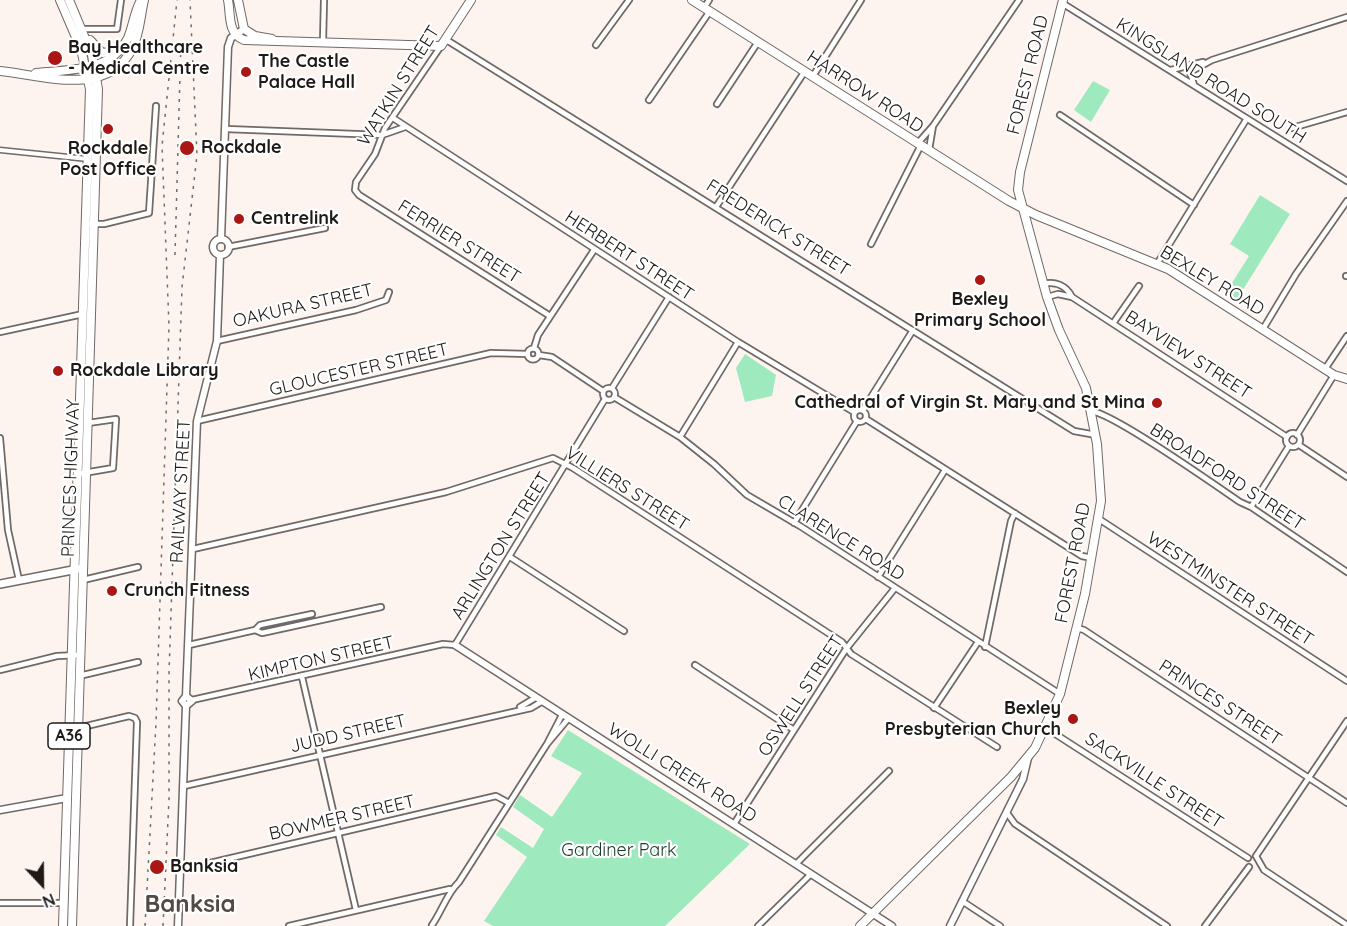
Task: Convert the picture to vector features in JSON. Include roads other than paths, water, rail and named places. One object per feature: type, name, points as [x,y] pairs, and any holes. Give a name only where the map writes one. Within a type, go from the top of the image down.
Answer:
[{"type":"main road","name":"PRINCES HIGHWAY","points":[[60,0],[78,40],[88,79],[87,314],[73,729],[72,926]]},
{"type":"main road","name":"PRINCES HIGHWAY","points":[[69,0],[83,29],[98,77],[95,224],[87,314]]},
{"type":"main road","points":[[29,74],[86,68],[111,58],[123,45],[142,0]]},
{"type":"main road","points":[[0,71],[58,79],[98,77],[120,64],[132,49],[138,32],[142,0]]},
{"type":"main road","points":[[228,0],[231,26],[236,35]]},
{"type":"main road","points":[[238,0],[244,29]]},
{"type":"main road","name":"WATKIN STREET","points":[[443,42],[471,0]]},
{"type":"main road","name":"HARROW ROAD","points":[[692,0],[1023,208]]},
{"type":"main road","name":"FOREST ROAD","points":[[860,926],[1028,759],[1046,728],[1060,694],[1077,628],[1099,519],[1101,495],[1096,435],[1084,383],[1059,330],[1047,297],[1018,190],[1020,172],[1062,2]]},
{"type":"main road","points":[[83,29],[99,52],[110,52],[123,45]]},
{"type":"main road","name":"FREDERICK STREET","points":[[244,29],[255,36],[277,40]]},
{"type":"main road","name":"FREDERICK STREET","points":[[236,35],[253,42],[277,40],[443,42]]},
{"type":"main road","name":"BEXLEY ROAD","points":[[1023,208],[1157,264],[1334,375],[1347,379]]},
{"type":"main road","name":"PRINCES HIGHWAY","points":[[76,655],[83,580],[79,568]]},
{"type":"main road","points":[[0,584],[79,568]]},
{"type":"main road","name":"PRINCES HIGHWAY","points":[[63,926],[67,798],[73,729]]},
{"type":"street","points":[[83,29],[117,29],[121,0]]},
{"type":"street","points":[[323,41],[324,0]]},
{"type":"street","points":[[596,45],[629,0]]},
{"type":"street","points":[[649,100],[707,10],[709,0]]},
{"type":"street","points":[[813,76],[861,0]]},
{"type":"street","points":[[871,244],[919,144],[1019,0]]},
{"type":"street","name":"KINGSLAND ROAD SOUTH","points":[[1062,2],[1246,120],[1347,180]]},
{"type":"street","points":[[1162,67],[1179,70],[1347,17]]},
{"type":"street","points":[[221,239],[228,47],[231,38],[244,29]]},
{"type":"street","name":"WATKIN STREET","points":[[355,190],[356,182],[375,154],[382,135],[443,42]]},
{"type":"street","name":"FREDERICK STREET","points":[[443,42],[716,207],[1074,431],[1096,435]]},
{"type":"street","points":[[717,104],[758,42]]},
{"type":"street","points":[[1208,96],[1193,84],[1190,74],[1193,69],[1212,60]]},
{"type":"street","points":[[716,207],[805,71]]},
{"type":"street","points":[[86,224],[149,213],[156,106]]},
{"type":"street","points":[[1292,128],[1347,112]]},
{"type":"street","points":[[1060,115],[1194,205]]},
{"type":"street","name":"HERBERT STREET","points":[[393,118],[738,342],[854,412]]},
{"type":"street","points":[[1157,264],[1246,120]]},
{"type":"street","points":[[929,151],[933,126]]},
{"type":"street","points":[[226,129],[382,135],[406,127]]},
{"type":"street","points":[[0,150],[88,159]]},
{"type":"street","name":"FERRIER STREET","points":[[355,190],[359,195],[550,316]]},
{"type":"street","points":[[1263,329],[1296,273],[1347,201]]},
{"type":"street","points":[[228,247],[325,228]]},
{"type":"street","points":[[221,239],[227,243],[228,247]]},
{"type":"street","points":[[221,239],[213,245],[215,252],[220,255],[225,254],[228,247]]},
{"type":"street","points":[[594,250],[534,341],[534,348],[539,355],[552,357],[603,391],[605,399],[614,397],[615,392],[612,388]]},
{"type":"street","name":"RAILWAY STREET","points":[[184,786],[186,706],[182,701],[189,698],[197,421],[217,341],[220,255]]},
{"type":"street","name":"BAYVIEW STREET","points":[[1043,284],[1057,284],[1069,291],[1072,297],[1114,322],[1287,437]]},
{"type":"street","points":[[1114,322],[1139,286]]},
{"type":"street","name":"OAKURA STREET","points":[[217,341],[356,310],[386,300],[389,292]]},
{"type":"street","points":[[1047,297],[1058,294],[1072,297]]},
{"type":"street","points":[[603,391],[612,388],[669,297]]},
{"type":"street","points":[[0,332],[87,314]]},
{"type":"street","points":[[857,421],[854,412],[863,410],[913,330]]},
{"type":"street","points":[[1325,369],[1347,336]]},
{"type":"street","points":[[680,437],[738,342]]},
{"type":"street","points":[[528,354],[534,348]]},
{"type":"street","name":"GLOUCESTER STREET","points":[[197,421],[491,353],[528,354],[533,360],[539,355]]},
{"type":"street","points":[[1297,435],[1334,375]]},
{"type":"street","name":"CLARENCE ROAD","points":[[614,397],[680,437],[714,464],[747,495],[1060,694]]},
{"type":"street","name":"ARLINGTON STREET","points":[[455,645],[605,399]]},
{"type":"street","points":[[863,410],[866,419],[1082,556],[1092,558]]},
{"type":"street","name":"BROADFORD STREET","points":[[1090,411],[1099,412],[1251,507],[1347,572]]},
{"type":"street","points":[[82,474],[113,468],[116,418],[83,424]]},
{"type":"street","points":[[794,523],[857,421],[866,419]]},
{"type":"street","points":[[1251,507],[1288,446],[1287,437],[1291,434],[1297,435]]},
{"type":"street","points":[[1297,435],[1300,438],[1299,445]]},
{"type":"street","points":[[0,438],[8,530],[19,580]]},
{"type":"street","points":[[1288,446],[1299,445]]},
{"type":"street","points":[[1299,445],[1347,477]]},
{"type":"street","name":"VILLIERS STREET","points":[[193,549],[446,492],[547,459],[567,464],[842,642],[846,649],[997,747]]},
{"type":"street","points":[[878,577],[945,470]]},
{"type":"street","points":[[985,647],[1011,521],[1015,513]]},
{"type":"street","name":"WESTMINSTER STREET","points":[[1099,519],[1347,681]]},
{"type":"street","points":[[510,557],[624,631]]},
{"type":"street","points":[[83,580],[138,567]]},
{"type":"street","name":"OSWELL STREET","points":[[734,824],[846,649],[895,588]]},
{"type":"street","points":[[255,630],[262,633],[381,607]]},
{"type":"street","points":[[189,645],[255,630],[260,625],[312,614]]},
{"type":"street","name":"PRINCES STREET","points":[[1077,628],[1084,630],[1347,803]]},
{"type":"street","points":[[934,708],[978,642]]},
{"type":"street","name":"KIMPTON STREET","points":[[189,698],[302,677],[443,644],[455,645]]},
{"type":"street","name":"WOLLI CREEK ROAD","points":[[455,645],[892,926]]},
{"type":"street","points":[[0,669],[57,656],[76,655]]},
{"type":"street","points":[[75,677],[138,662]]},
{"type":"street","points":[[695,665],[794,730]]},
{"type":"street","points":[[302,677],[356,910]]},
{"type":"street","name":"JUDD STREET","points":[[184,786],[518,709],[531,708],[538,700]]},
{"type":"street","points":[[73,729],[129,716],[135,718],[137,722],[130,926]]},
{"type":"street","points":[[289,926],[450,889],[459,882],[565,717]]},
{"type":"street","points":[[1205,926],[1249,867],[1248,858],[1256,856],[1347,721]]},
{"type":"street","name":"SACKVILLE STREET","points":[[1046,728],[1248,858]]},
{"type":"street","points":[[950,926],[1023,779],[1028,759]]},
{"type":"street","points":[[796,864],[889,771]]},
{"type":"street","points":[[178,926],[184,786]]},
{"type":"street","name":"BOWMER STREET","points":[[180,870],[496,796],[509,803]]},
{"type":"street","points":[[0,810],[67,798]]},
{"type":"street","points":[[1007,813],[1015,824],[1167,926]]},
{"type":"street","points":[[998,827],[1015,824]]},
{"type":"street","points":[[1256,856],[1259,864],[1347,925]]},
{"type":"street","points":[[1249,867],[1254,868],[1259,864]]},
{"type":"street","points":[[758,926],[811,874]]},
{"type":"street","points":[[432,926],[447,901],[450,889]]},
{"type":"street","points":[[962,901],[1000,926]]},
{"type":"street","points":[[0,903],[64,903]]},
{"type":"railway","points":[[145,926],[156,723],[169,326],[162,146],[177,0]]},
{"type":"railway","points":[[163,926],[169,799],[169,673],[182,287],[197,155],[190,0]]},
{"type":"railway","points":[[175,255],[181,39]]},
{"type":"place","name":"Bay Healthcare - Medical Centre","points":[[55,58]]},
{"type":"place","name":"The Castle Palace Hall","points":[[246,72]]},
{"type":"place","name":"Rockdale Post Office","points":[[108,129]]},
{"type":"place","name":"Rockdale","points":[[187,148]]},
{"type":"place","name":"Centrelink","points":[[239,219]]},
{"type":"place","name":"Bexley Primary School","points":[[980,280]]},
{"type":"place","name":"Rockdale Library","points":[[58,371]]},
{"type":"place","name":"Cathedral of Virgin St. Mary and St Mina","points":[[1157,403]]},
{"type":"place","name":"Crunch Fitness","points":[[112,591]]},
{"type":"place","name":"Bexley Presbyterian Church","points":[[1073,719]]},
{"type":"place","name":"Banksia","points":[[157,867]]},
{"type":"district","name":"Banksia","points":[[190,905]]},
{"type":"park label","name":"Gardiner Park","points":[[619,851]]}]
